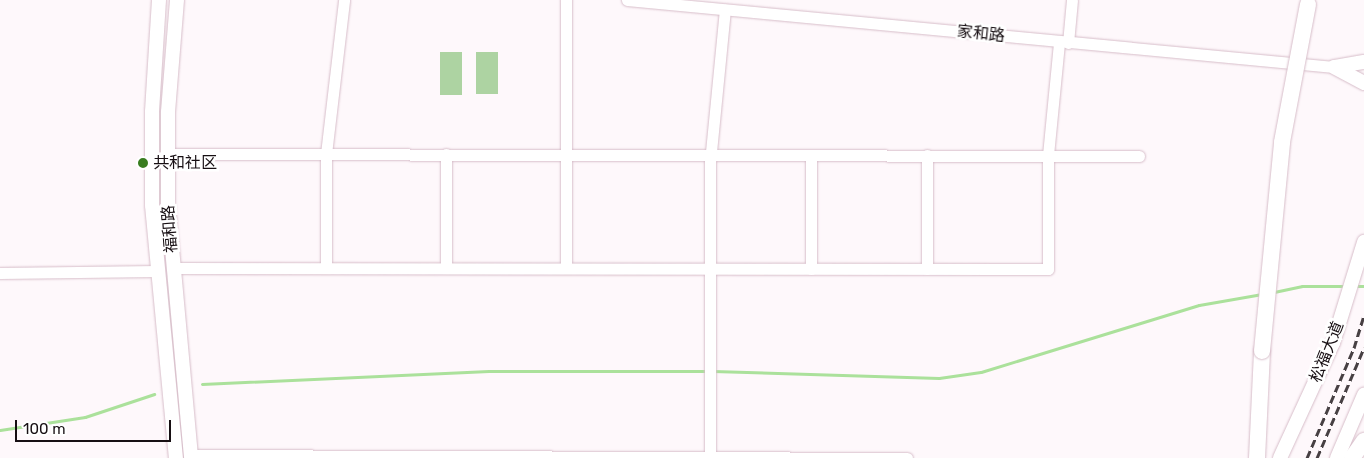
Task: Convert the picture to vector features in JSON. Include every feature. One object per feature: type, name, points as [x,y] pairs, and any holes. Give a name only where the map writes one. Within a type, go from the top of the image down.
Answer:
[{"type":"highway","points":[[1257,458],[1262,351],[1282,142],[1308,4]]},
{"type":"highway","points":[[1352,458],[1364,441]]},
{"type":"main road","name":"福和路","points":[[177,2],[167,154],[172,268],[191,457]]},
{"type":"main road","name":"福和路","points":[[157,4],[152,152],[157,271],[176,458]]},
{"type":"main road","points":[[1334,67],[1364,62]]},
{"type":"main road","points":[[1334,67],[1364,83]]},
{"type":"main road","name":"松福大道","points":[[1280,458],[1333,343],[1364,242]]},
{"type":"main road","points":[[1337,458],[1364,396]]},
{"type":"street","points":[[326,268],[326,154],[344,0]]},
{"type":"street","points":[[566,0],[566,268]]},
{"type":"street","name":"家和路","points":[[627,0],[1334,67]]},
{"type":"street","points":[[172,268],[1048,269],[1048,155],[1072,0]]},
{"type":"street","points":[[710,457],[711,155],[725,10]]},
{"type":"street","points":[[167,154],[1139,156]]},
{"type":"street","points":[[446,154],[446,268]]},
{"type":"street","points":[[810,269],[811,155]]},
{"type":"street","points":[[926,269],[927,155]]},
{"type":"street","points":[[0,273],[157,271]]},
{"type":"street","points":[[191,457],[907,458]]},
{"type":"green space","points":[[440,52],[462,52],[462,95],[440,95]]},
{"type":"green space","points":[[476,52],[498,52],[498,94],[476,94]]},
{"type":"waterway","points":[[1274,292],[1302,286],[1347,286]]},
{"type":"waterway","points":[[1356,286],[1364,286]]},
{"type":"waterway","points":[[713,371],[939,378],[981,372],[1199,305],[1262,294]]},
{"type":"waterway","points":[[202,384],[489,371],[707,371]]},
{"type":"waterway","points":[[0,430],[85,417],[154,394]]},
{"type":"railway","points":[[1307,458],[1354,348],[1364,316]]},
{"type":"railway","points":[[1317,458],[1364,348]]},
{"type":"place","name":"共和社区","points":[[143,163]]}]
